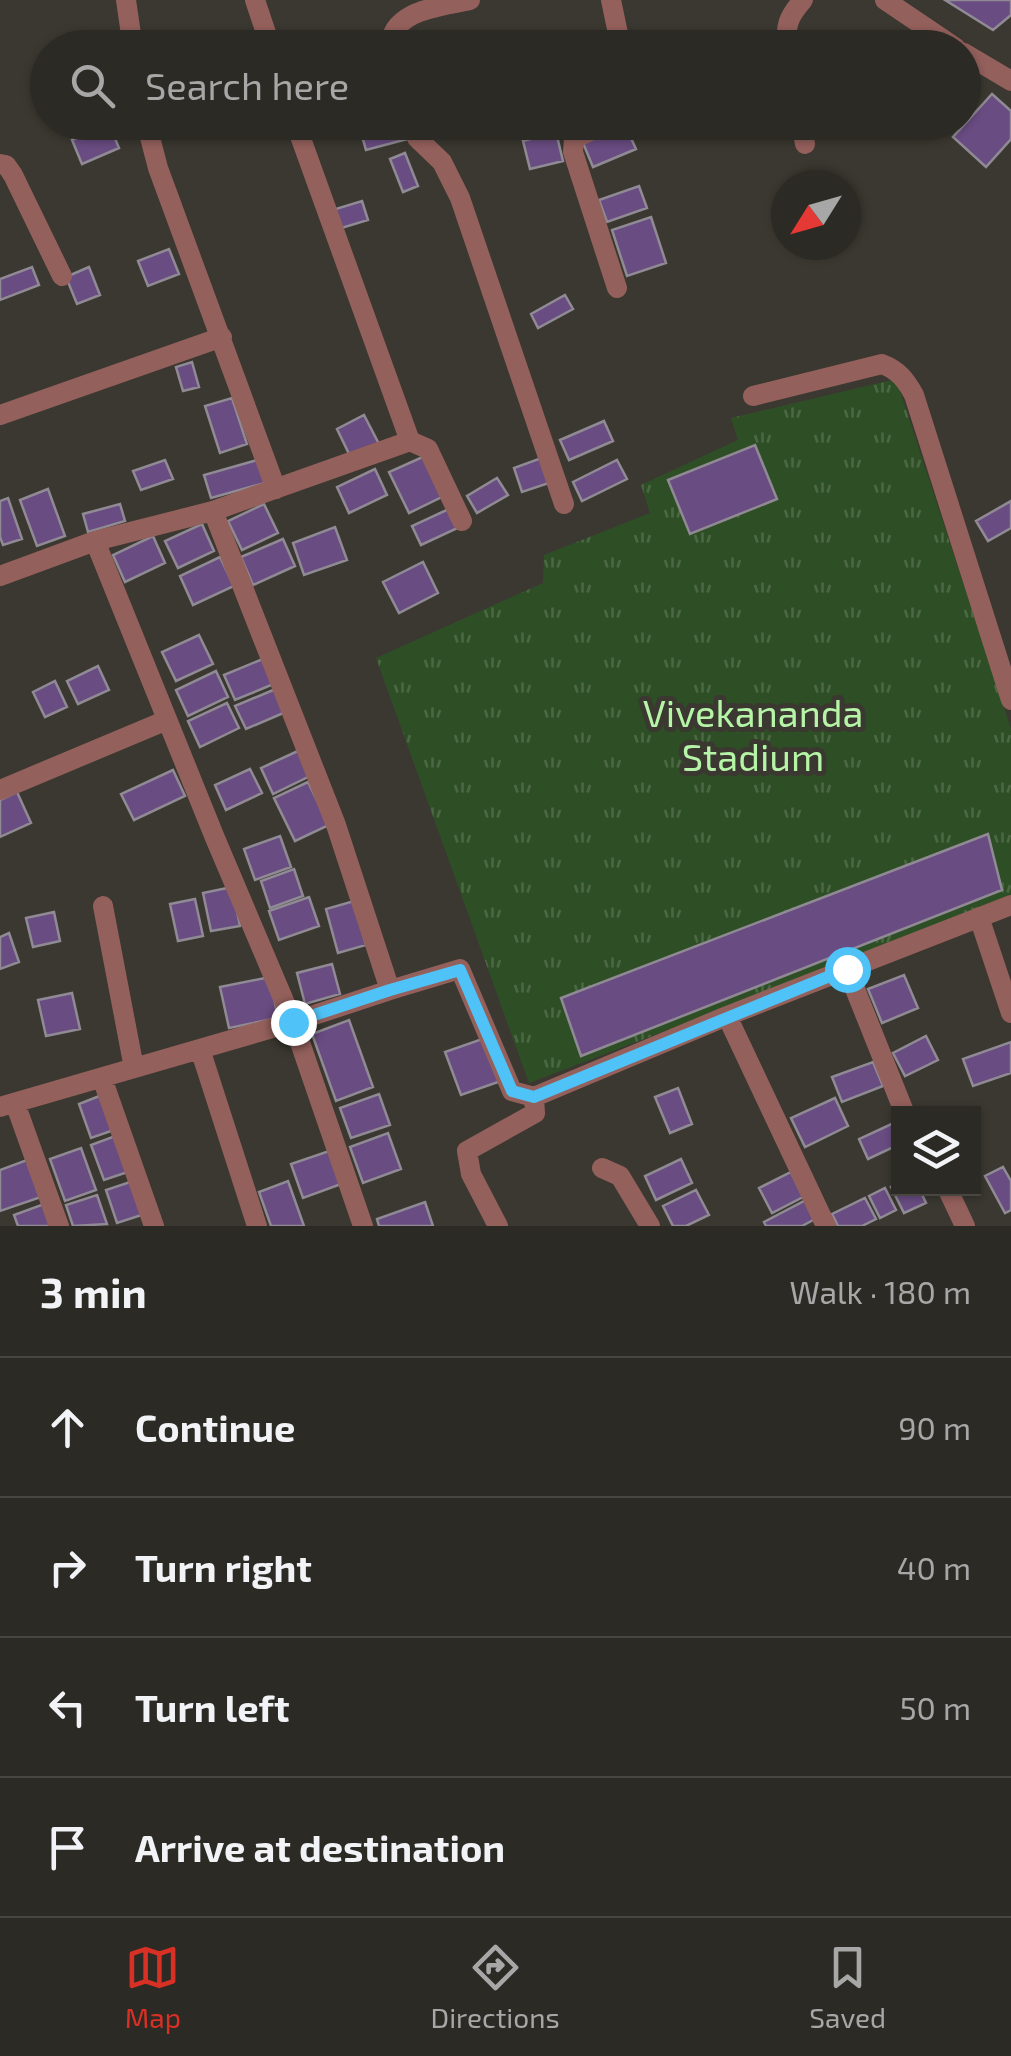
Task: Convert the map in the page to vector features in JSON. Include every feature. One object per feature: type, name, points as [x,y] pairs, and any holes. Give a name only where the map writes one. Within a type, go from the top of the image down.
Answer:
[{"type":"street","points":[[126,0],[130,30]]},
{"type":"street","points":[[256,0],[265,30]]},
{"type":"street","points":[[394,30],[409,15],[470,0]]},
{"type":"street","points":[[611,0],[617,30]]},
{"type":"street","points":[[786,30],[787,22],[803,0]]},
{"type":"street","points":[[885,0],[929,30]]},
{"type":"street","points":[[981,63],[1011,82]]},
{"type":"street","points":[[151,140],[276,489]]},
{"type":"street","points":[[301,140],[410,441]]},
{"type":"street","points":[[419,140],[442,162],[460,198],[564,504]]},
{"type":"street","points":[[574,140],[572,152],[617,288]]},
{"type":"street","points":[[804,140],[805,144]]},
{"type":"street","points":[[0,164],[6,164],[13,175],[62,276]]},
{"type":"street","points":[[0,414],[222,337]]},
{"type":"street","points":[[753,396],[882,364],[902,375],[914,395],[1011,700]]},
{"type":"street","points":[[0,576],[96,542],[212,511],[410,441],[428,449],[462,520]]},
{"type":"street","points":[[212,511],[336,825],[390,990]]},
{"type":"street","points":[[96,542],[293,1022],[362,1226]]},
{"type":"street","points":[[0,790],[167,720]]},
{"type":"street","points":[[59,1226],[8,1105],[460,970],[512,1091],[534,1097],[727,1016],[1011,905]]},
{"type":"street","points":[[103,906],[134,1068]]},
{"type":"street","points":[[979,917],[1011,1014]]},
{"type":"street","points":[[847,969],[902,1106]]},
{"type":"street","points":[[727,1016],[826,1226]]},
{"type":"street","points":[[200,1049],[257,1226]]},
{"type":"street","points":[[102,1078],[154,1226]]},
{"type":"street","points":[[498,1226],[471,1174],[467,1151],[535,1113],[534,1097]]},
{"type":"street","points":[[602,1168],[620,1176],[650,1226]]},
{"type":"street","points":[[951,1196],[965,1226]]},
{"type":"green space","name":"Vivekananda Stadium","points":[[896,379],[1011,729],[1011,899],[529,1083],[376,658],[543,583],[544,555],[650,513],[641,485],[738,440],[731,418]]},
{"type":"building","points":[[945,0],[1011,0],[1011,15],[993,30]]},
{"type":"building","points":[[992,94],[1011,111],[1011,139],[986,167],[956,140],[981,140],[981,106]]},
{"type":"building","points":[[72,140],[116,140],[119,148],[82,164]]},
{"type":"building","points":[[363,140],[404,140],[366,150]]},
{"type":"building","points":[[558,140],[563,161],[530,169],[523,141]]},
{"type":"building","points":[[632,140],[636,149],[593,167],[583,143]]},
{"type":"building","points":[[405,153],[418,186],[403,192],[390,159]]},
{"type":"building","points":[[639,186],[647,208],[607,222],[599,200]]},
{"type":"building","points":[[362,201],[368,220],[335,230],[329,211]]},
{"type":"building","points":[[651,217],[666,263],[627,276],[612,230]]},
{"type":"building","points":[[169,249],[179,274],[148,286],[138,261]]},
{"type":"building","points":[[32,267],[39,285],[0,300],[0,279]]},
{"type":"building","points":[[89,267],[100,295],[77,304],[66,277]]},
{"type":"building","points":[[565,295],[573,309],[538,328],[531,314]]},
{"type":"building","points":[[192,362],[199,387],[183,391],[176,367]]},
{"type":"building","points":[[232,398],[247,444],[220,453],[205,406]]},
{"type":"building","points":[[364,415],[379,444],[351,458],[337,429]]},
{"type":"building","points":[[604,421],[613,441],[569,460],[560,440]]},
{"type":"building","points":[[755,445],[777,499],[690,534],[668,480]]},
{"type":"building","points":[[425,456],[444,496],[409,513],[389,472]]},
{"type":"building","points":[[544,457],[552,482],[522,492],[514,468]]},
{"type":"building","points":[[261,459],[268,482],[211,498],[204,475]]},
{"type":"building","points":[[165,460],[173,479],[141,490],[133,471]]},
{"type":"building","points":[[617,460],[627,479],[582,501],[573,482]]},
{"type":"building","points":[[375,469],[387,495],[349,513],[337,487]]},
{"type":"building","points":[[497,478],[508,495],[477,513],[467,496]]},
{"type":"building","points":[[48,489],[65,536],[37,546],[20,500]]},
{"type":"building","points":[[8,498],[22,539],[3,545],[0,501]]},
{"type":"building","points":[[1011,501],[1011,528],[988,541],[976,521]]},
{"type":"building","points":[[120,504],[125,521],[88,532],[83,514]]},
{"type":"building","points":[[264,504],[278,533],[242,550],[228,521]]},
{"type":"building","points":[[453,507],[462,526],[421,545],[412,526]]},
{"type":"building","points":[[202,524],[214,551],[178,568],[165,541]]},
{"type":"building","points":[[335,527],[347,560],[304,575],[293,543]]},
{"type":"building","points":[[153,536],[165,563],[125,582],[113,555]]},
{"type":"building","points":[[283,539],[295,566],[253,585],[241,557]]},
{"type":"building","points":[[220,557],[234,586],[193,605],[180,576]]},
{"type":"building","points":[[423,562],[438,593],[399,613],[383,582]]},
{"type":"building","points":[[199,635],[213,664],[176,681],[162,652]]},
{"type":"building","points":[[265,658],[276,683],[235,700],[224,675]]},
{"type":"building","points":[[98,666],[109,690],[78,704],[67,681]]},
{"type":"building","points":[[216,671],[228,697],[188,716],[176,690]]},
{"type":"building","points":[[55,681],[67,707],[45,717],[33,692]]},
{"type":"building","points":[[278,688],[288,711],[246,729],[235,706]]},
{"type":"building","points":[[227,703],[239,728],[200,747],[188,721]]},
{"type":"building","points":[[300,750],[312,775],[273,794],[261,768]]},
{"type":"building","points":[[250,769],[262,793],[226,810],[215,785]]},
{"type":"building","points":[[173,770],[185,796],[134,820],[121,794]]},
{"type":"building","points":[[308,782],[329,825],[295,841],[274,798]]},
{"type":"building","points":[[17,792],[31,823],[0,837],[0,800]]},
{"type":"building","points":[[988,834],[1002,890],[581,1056],[561,998]]},
{"type":"building","points":[[280,836],[291,867],[255,880],[244,849]]},
{"type":"building","points":[[294,869],[303,896],[270,908],[261,881]]},
{"type":"building","points":[[232,887],[240,926],[211,931],[203,893]]},
{"type":"building","points":[[309,897],[319,926],[279,940],[269,911]]},
{"type":"building","points":[[195,899],[203,936],[178,941],[170,904]]},
{"type":"building","points":[[354,901],[366,945],[338,953],[326,909]]},
{"type":"building","points":[[54,912],[60,941],[33,947],[26,918]]},
{"type":"building","points":[[9,933],[19,962],[0,969],[0,937]]},
{"type":"building","points":[[332,964],[340,994],[305,1004],[297,973]]},
{"type":"building","points":[[904,975],[918,1008],[882,1023],[868,989]]},
{"type":"building","points":[[270,977],[278,1018],[229,1028],[220,987]]},
{"type":"building","points":[[72,993],[80,1029],[46,1036],[38,1000]]},
{"type":"building","points":[[349,1020],[373,1087],[336,1101],[312,1034]]},
{"type":"building","points":[[926,1036],[938,1060],[905,1076],[893,1053]]},
{"type":"building","points":[[485,1038],[501,1081],[461,1095],[445,1052]]},
{"type":"building","points":[[1011,1042],[1011,1073],[973,1086],[963,1059]]},
{"type":"building","points":[[873,1062],[883,1086],[842,1102],[832,1077]]},
{"type":"building","points":[[678,1088],[692,1124],[670,1133],[655,1097]]},
{"type":"building","points":[[379,1094],[390,1125],[351,1138],[340,1108]]},
{"type":"building","points":[[102,1095],[114,1130],[91,1138],[79,1104]]},
{"type":"building","points":[[835,1098],[848,1126],[805,1147],[791,1118]]},
{"type":"building","points":[[891,1124],[891,1148],[868,1159],[859,1139]]},
{"type":"building","points":[[388,1133],[401,1169],[363,1183],[350,1147]]},
{"type":"building","points":[[118,1135],[131,1171],[104,1180],[91,1145]]},
{"type":"building","points":[[81,1148],[96,1190],[65,1201],[50,1159]]},
{"type":"building","points":[[332,1150],[344,1183],[303,1198],[291,1164]]},
{"type":"building","points":[[681,1159],[692,1183],[656,1200],[645,1176]]},
{"type":"building","points":[[27,1160],[41,1197],[0,1211],[0,1170]]},
{"type":"building","points":[[1003,1167],[1011,1181],[1011,1210],[1005,1213],[985,1176]]},
{"type":"building","points":[[791,1172],[803,1197],[772,1213],[759,1188]]},
{"type":"building","points":[[136,1180],[148,1213],[117,1223],[106,1190]]},
{"type":"building","points":[[288,1181],[304,1226],[271,1226],[259,1192]]},
{"type":"building","points":[[885,1188],[896,1210],[880,1218],[869,1196]]},
{"type":"building","points":[[696,1190],[709,1215],[686,1226],[673,1226],[663,1206]]},
{"type":"building","points":[[97,1195],[107,1224],[73,1226],[66,1205]]},
{"type":"building","points":[[896,1196],[923,1196],[926,1203],[904,1213]]},
{"type":"building","points":[[865,1198],[876,1219],[862,1226],[838,1226],[832,1214]]},
{"type":"building","points":[[806,1200],[815,1219],[802,1226],[766,1226],[764,1222]]},
{"type":"building","points":[[425,1202],[433,1226],[379,1226],[377,1219]]},
{"type":"building","points":[[44,1204],[52,1226],[18,1226],[14,1215]]},
{"type":"route","points":[[293,1022],[460,970],[512,1091],[534,1097],[847,969]]}]
